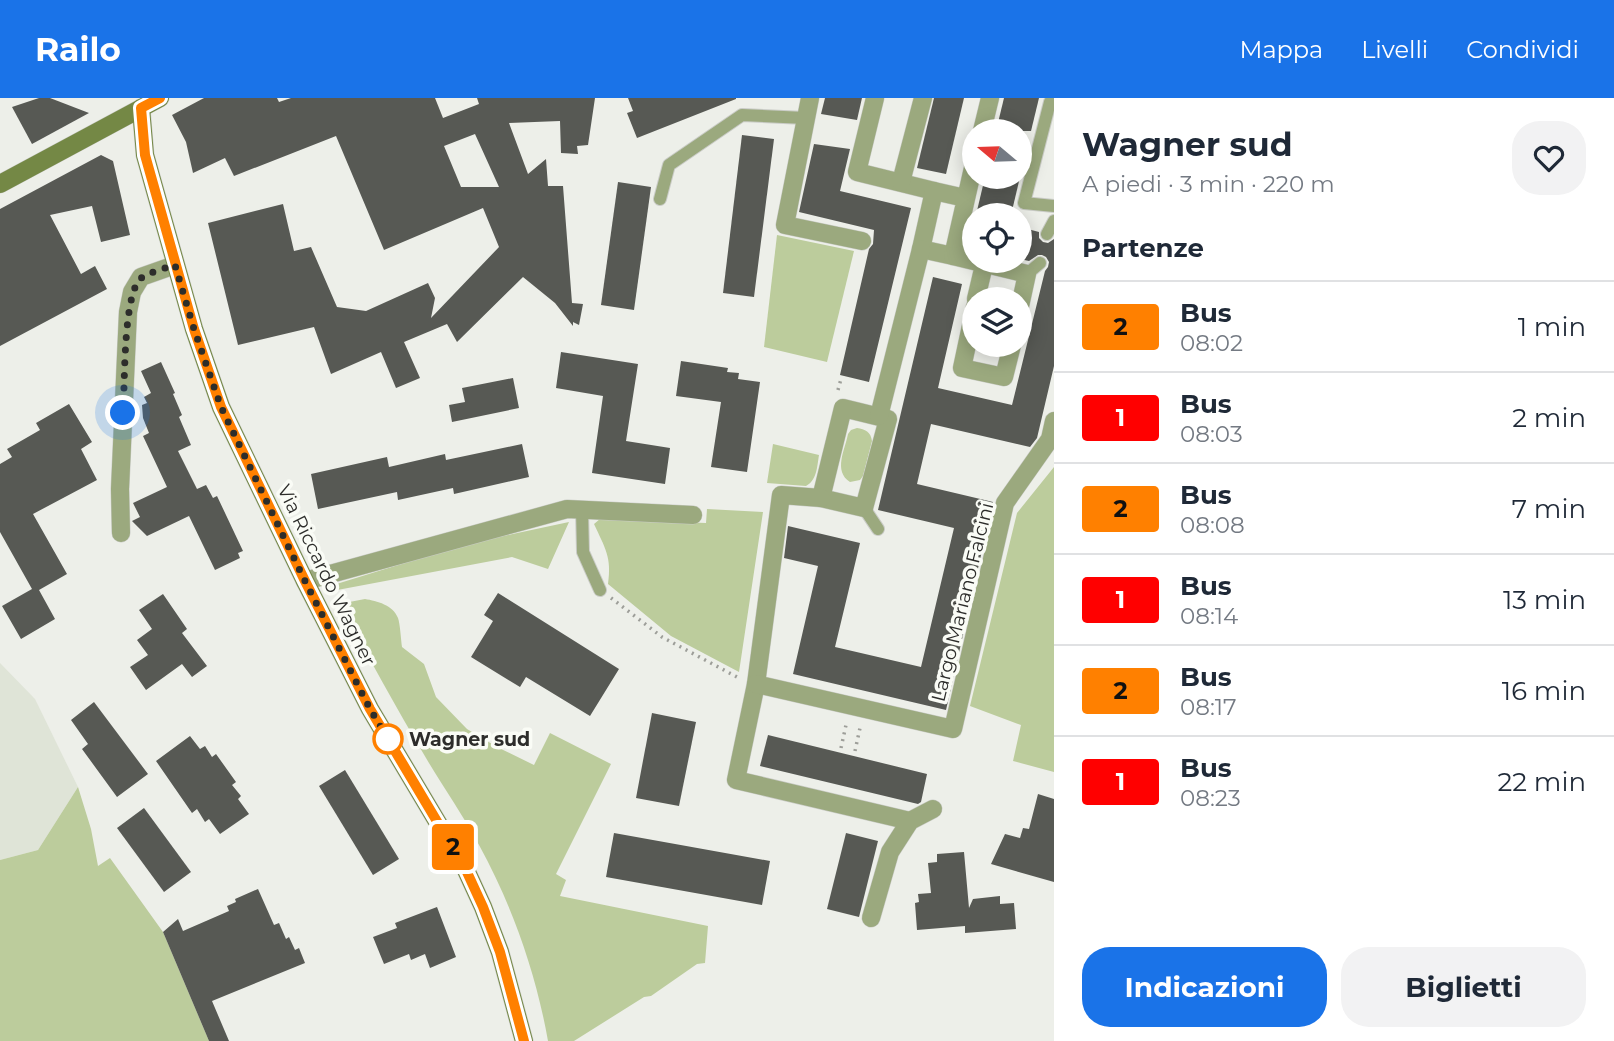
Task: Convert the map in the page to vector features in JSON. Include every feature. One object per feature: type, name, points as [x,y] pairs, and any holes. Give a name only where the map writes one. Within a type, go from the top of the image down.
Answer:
[{"type":"street","points":[[0,184],[141,103],[160,98]]},
{"type":"street","points":[[810,98],[785,225],[862,241]]},
{"type":"street","points":[[876,98],[858,172],[965,198]]},
{"type":"street","points":[[901,182],[923,98]]},
{"type":"street","points":[[985,119],[990,98]]},
{"type":"street","name":"Via Riccardo Wagner","points":[[141,103],[145,155],[194,329],[221,407],[370,709],[466,870],[500,952],[524,1041]]},
{"type":"street","points":[[953,256],[967,189]]},
{"type":"street","points":[[878,416],[934,191]]},
{"type":"street","points":[[921,248],[962,259]]},
{"type":"street","points":[[121,533],[128,312],[132,292],[141,277],[175,265]]},
{"type":"street","points":[[964,357],[961,368],[1004,377],[1009,357]]},
{"type":"street","points":[[821,498],[843,408],[888,419],[864,508],[821,498],[781,495],[756,684],[736,780],[910,821]]},
{"type":"street","name":"Largo Mariano Falcini","points":[[756,684],[953,729],[1006,503],[1050,439],[1054,421]]},
{"type":"street","points":[[305,581],[566,509],[693,515]]},
{"type":"street","points":[[872,918],[890,852],[910,821],[933,810]]},
{"type":"lane","points":[[1054,103],[1050,102],[1024,203],[1054,206]]},
{"type":"lane","points":[[660,199],[669,165],[741,115],[805,118]]},
{"type":"lane","points":[[1047,233],[1054,221]]},
{"type":"lane","points":[[864,508],[878,528]]},
{"type":"lane","points":[[582,510],[583,552],[600,590]]},
{"type":"path","points":[[838,390],[841,379]]},
{"type":"path","points":[[600,590],[662,636],[729,674]]},
{"type":"path","points":[[841,748],[846,726]]},
{"type":"path","points":[[855,751],[860,729]]},
{"type":"shaded area","points":[[0,663],[35,699],[78,787],[38,850],[0,860]]},
{"type":"green space","points":[[777,235],[854,251],[827,362],[764,347]]},
{"type":"green space","points":[[857,428],[867,432],[872,441],[863,476],[860,480],[850,482],[841,466],[848,434]]},
{"type":"green space","points":[[773,444],[819,455],[816,473],[810,483],[806,486],[767,483]]},
{"type":"green space","points":[[1054,467],[1054,772],[1013,761],[1021,725],[970,706],[1017,513]]},
{"type":"green space","points":[[707,509],[763,512],[739,672],[671,636],[608,584],[608,559],[594,524],[600,519],[706,523]]},
{"type":"green space","points":[[569,522],[548,569],[512,557],[332,591],[330,586],[466,544]]},
{"type":"green space","points":[[365,599],[384,604],[396,614],[402,647],[424,664],[436,697],[467,729],[534,765],[550,733],[611,764],[556,874],[566,880],[560,896],[708,926],[705,963],[697,964],[651,996],[644,997],[574,1041],[548,1041],[530,965],[491,868],[339,604]]},
{"type":"green space","points":[[78,787],[91,829],[98,866],[110,858],[163,932],[209,1041],[0,1041],[0,860],[38,850]]},
{"type":"building","points":[[39,98],[50,98],[89,113],[32,144],[12,107]]},
{"type":"building","points":[[204,98],[277,98],[279,102],[291,98],[435,98],[443,118],[479,104],[477,98],[595,98],[588,145],[577,146],[578,154],[561,153],[560,121],[509,123],[528,174],[546,159],[548,186],[563,186],[572,303],[583,304],[579,325],[573,322],[573,326],[555,303],[523,277],[457,342],[447,324],[404,342],[420,378],[396,388],[381,352],[331,374],[314,327],[238,345],[208,223],[283,204],[294,251],[311,247],[337,307],[366,311],[428,283],[435,298],[431,318],[499,247],[483,208],[384,250],[336,136],[234,176],[225,158],[193,173],[186,142],[172,115]],"holes":[[[475,134],[499,187],[461,187],[444,146]]]},
{"type":"building","points":[[628,98],[736,99],[637,138],[627,113],[633,111]]},
{"type":"building","points":[[825,98],[862,98],[857,120],[821,114]]},
{"type":"building","points":[[934,98],[964,98],[946,174],[917,168]]},
{"type":"building","points":[[1004,98],[1039,98],[1032,127],[1032,119],[999,119]]},
{"type":"building","points":[[742,135],[774,139],[754,297],[723,293]]},
{"type":"building","points":[[814,144],[850,149],[840,191],[911,208],[869,382],[840,375],[869,249],[873,244],[874,230],[799,212]]},
{"type":"building","points":[[101,155],[113,161],[130,235],[101,242],[92,206],[50,215],[81,274],[95,266],[107,289],[0,346],[0,209]]},
{"type":"building","points":[[618,182],[651,187],[634,310],[601,305]]},
{"type":"building","points":[[982,189],[1017,189],[1014,203],[979,203]]},
{"type":"building","points":[[1032,230],[1039,232],[1039,238],[1043,242],[1048,243],[1054,239],[1054,366],[1037,438],[1030,447],[931,424],[917,484],[993,502],[946,710],[793,674],[818,566],[784,558],[788,526],[860,543],[835,647],[921,667],[954,528],[878,510],[933,277],[962,284],[938,388],[1012,405],[1024,357],[1032,357],[1032,324],[1049,262],[1046,257],[1038,255],[1032,259]]},
{"type":"building","points":[[561,352],[638,364],[626,441],[670,448],[665,484],[592,473],[603,396],[556,388]]},
{"type":"building","points":[[681,361],[728,368],[727,372],[739,373],[738,379],[760,382],[747,472],[711,467],[721,402],[676,396]]},
{"type":"building","points":[[161,362],[175,393],[173,394],[182,415],[179,417],[191,445],[178,451],[197,489],[206,485],[213,498],[217,496],[243,551],[238,553],[240,558],[215,570],[189,516],[147,536],[132,521],[140,517],[133,503],[167,487],[143,436],[149,433],[143,418],[142,405],[147,403],[144,397],[151,393],[141,371]]},
{"type":"building","points":[[513,378],[519,408],[452,422],[449,405],[465,402],[462,388]]},
{"type":"building","points":[[69,404],[92,442],[81,449],[97,480],[33,514],[67,574],[39,590],[55,619],[21,639],[2,606],[32,589],[0,532],[0,464],[12,457],[7,449],[40,430],[36,423]]},
{"type":"building","points":[[522,444],[529,477],[454,494],[453,488],[398,500],[397,492],[318,509],[311,474],[387,457],[389,467],[445,454],[446,460]]},
{"type":"building","points":[[498,593],[619,669],[590,716],[526,677],[520,687],[471,657],[493,621],[484,615]]},
{"type":"building","points":[[163,594],[187,629],[182,633],[207,666],[192,677],[182,664],[146,690],[130,667],[148,655],[137,640],[152,629],[139,610]]},
{"type":"building","points":[[94,702],[148,774],[117,797],[82,749],[88,744],[71,720]]},
{"type":"building","points":[[652,713],[696,722],[679,806],[636,798]]},
{"type":"building","points":[[768,735],[927,774],[921,802],[918,804],[760,766]]},
{"type":"building","points":[[190,736],[200,749],[205,746],[212,757],[216,754],[236,782],[232,785],[241,796],[238,799],[249,814],[220,834],[209,819],[205,822],[197,809],[192,813],[156,761]]},
{"type":"building","points":[[345,770],[399,859],[373,875],[319,786]]},
{"type":"building","points":[[1038,794],[1054,799],[1054,882],[991,864],[1005,834],[1020,838],[1023,828],[1029,829]]},
{"type":"building","points":[[144,808],[191,872],[164,892],[117,828]]},
{"type":"building","points":[[614,833],[770,861],[762,905],[606,877]]},
{"type":"building","points":[[846,833],[878,841],[859,917],[827,909]]},
{"type":"building","points":[[964,852],[969,908],[973,899],[1000,896],[1000,904],[1014,903],[1016,929],[965,933],[965,926],[917,930],[915,903],[919,902],[918,894],[931,893],[928,863],[937,862],[937,854]]},
{"type":"building","points":[[258,889],[274,925],[279,923],[286,939],[289,937],[295,950],[299,948],[305,963],[212,1001],[229,1041],[209,1041],[163,932],[178,919],[183,931],[229,911],[227,906],[236,902],[235,899]]},
{"type":"building","points":[[437,907],[456,957],[430,968],[425,954],[411,960],[409,954],[384,964],[373,937],[397,928],[395,923]]},
{"type":"bus line","name":"2","points":[[160,98],[141,108],[145,155],[194,329],[221,407],[370,709],[466,870],[500,952],[524,1041]]},
{"type":"place","name":"Wagner sud","points":[[388,739]]},
{"type":"route","points":[[123,413],[128,312],[132,292],[141,277],[175,265],[221,407],[305,581],[388,739]]}]
